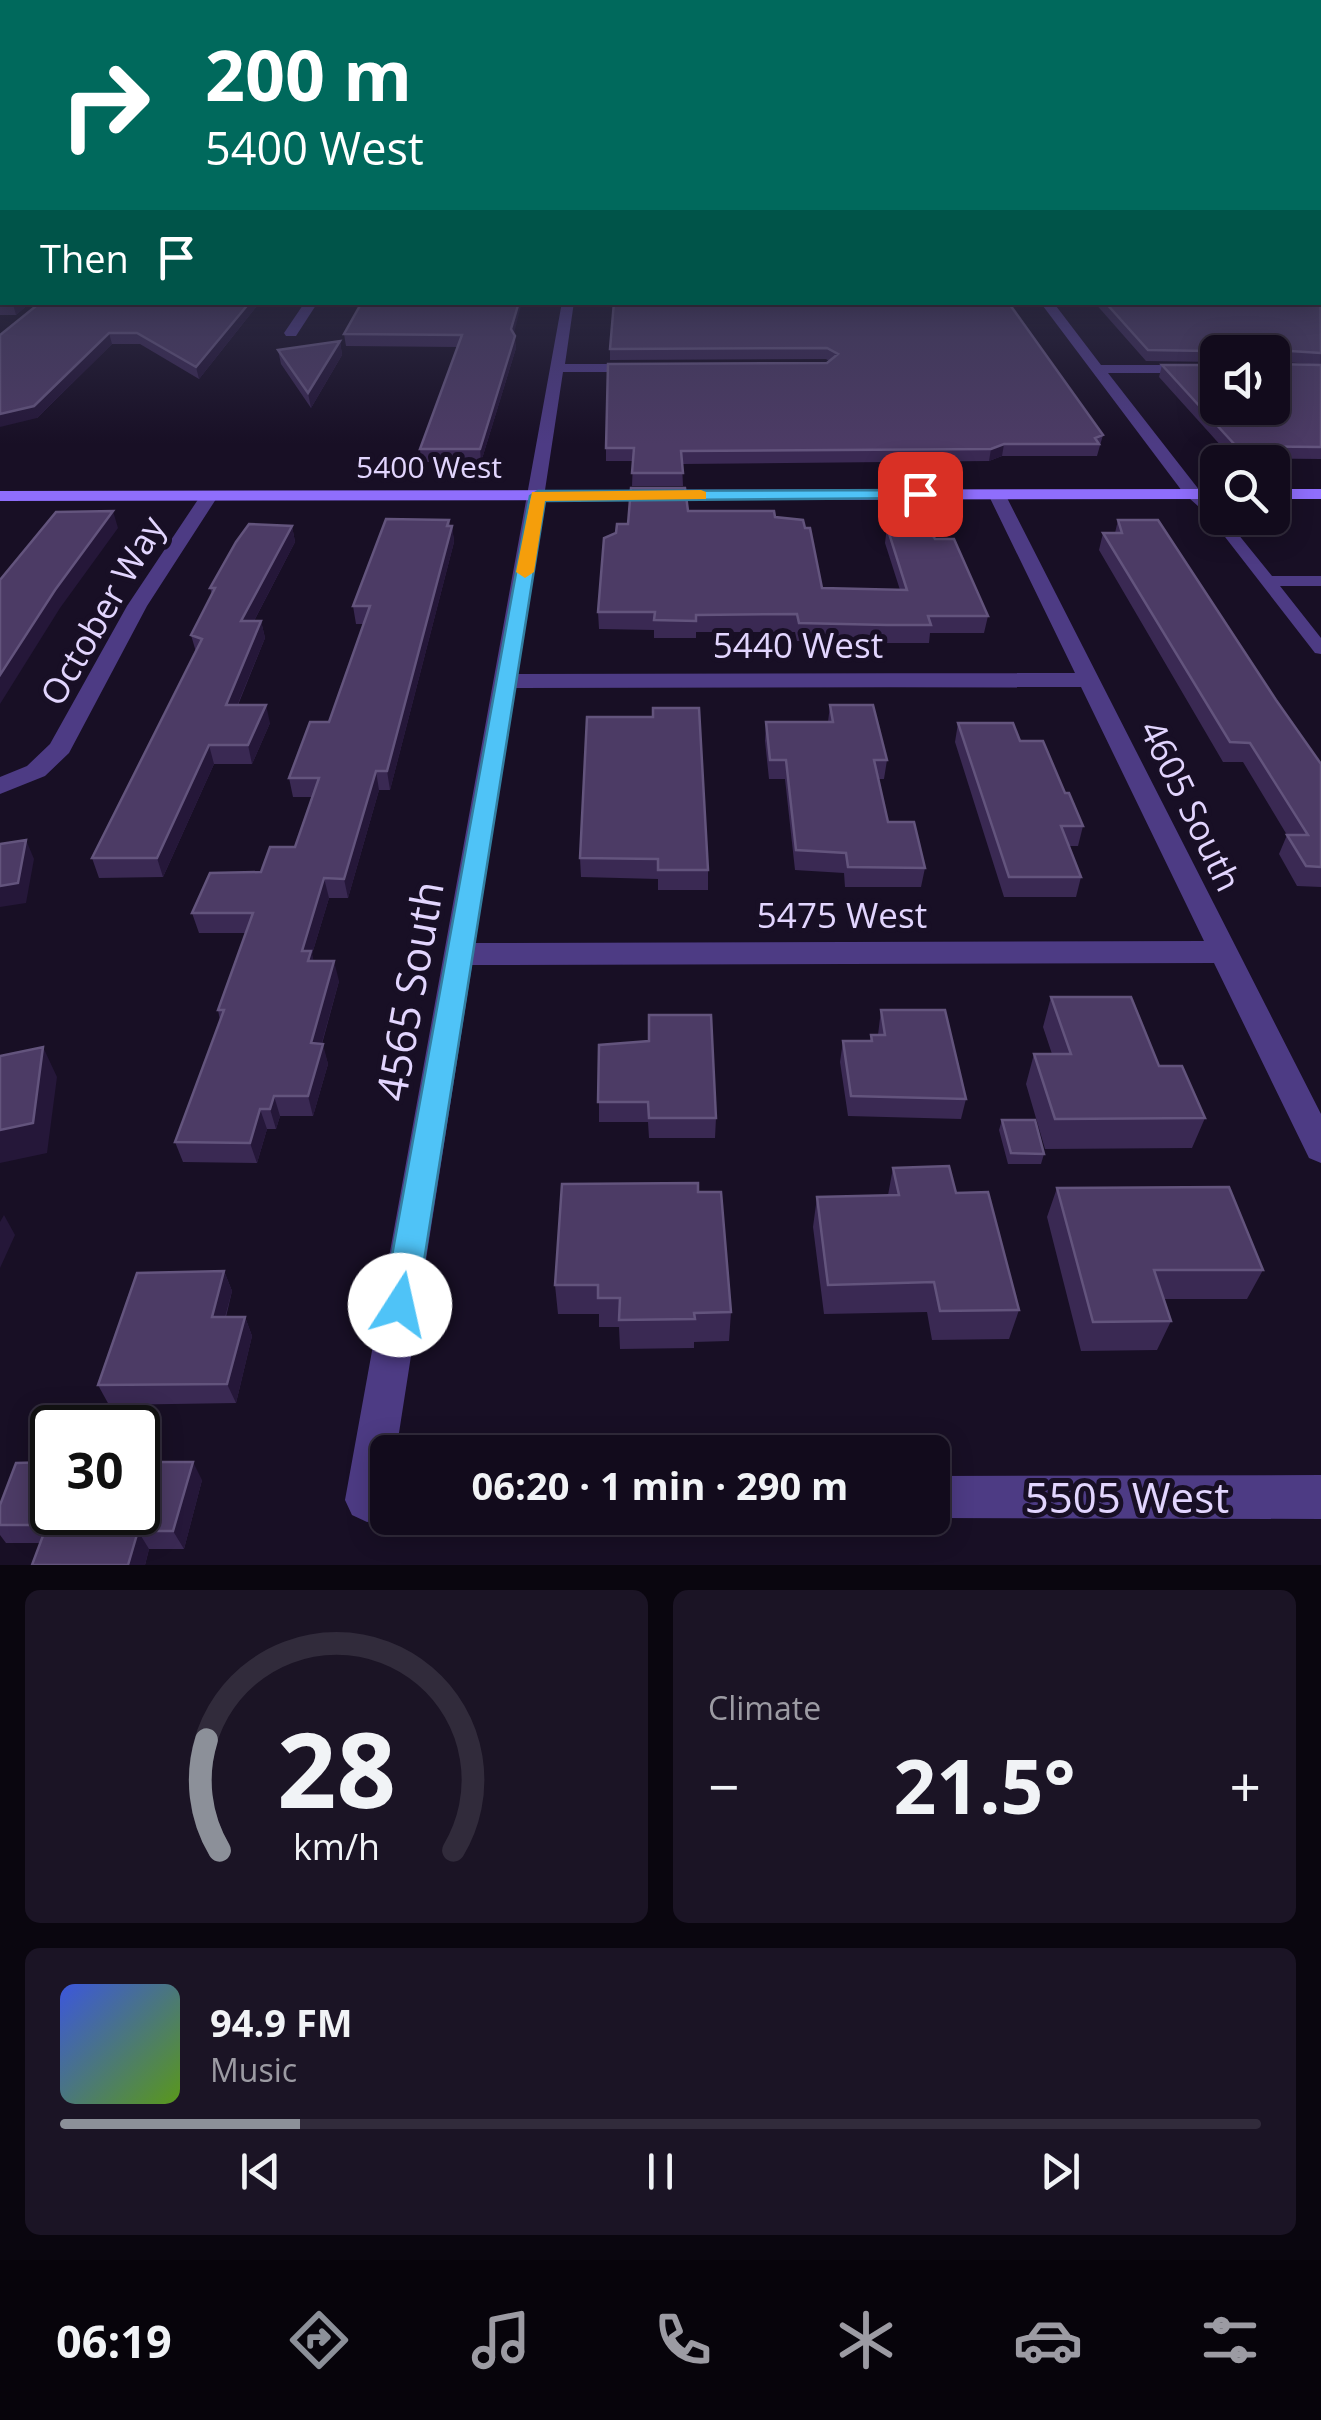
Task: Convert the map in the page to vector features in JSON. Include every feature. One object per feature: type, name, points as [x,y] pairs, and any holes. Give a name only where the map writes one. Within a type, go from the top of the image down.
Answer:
[{"type":"street","points":[[291,333],[310,305]]},
{"type":"street","name":"4565 South","points":[[387,1435],[460,954],[567,305]]},
{"type":"street","points":[[1048,305],[1194,494]]},
{"type":"street","points":[[555,368],[660,368]]},
{"type":"street","points":[[1097,369],[1200,369]]},
{"type":"street","name":"4605 South","points":[[997,494],[1321,1148]]},
{"type":"street","name":"5400 West","points":[[0,496],[1200,494]]},
{"type":"street","points":[[1290,494],[1321,494]]},
{"type":"street","name":"October Way","points":[[0,786],[36,771],[60,748],[137,606],[210,496]]},
{"type":"street","name":"5440 West","points":[[506,682],[1089,680]]},
{"type":"street","name":"5475 West","points":[[460,954],[1224,952]]},
{"type":"street","name":"5505 West","points":[[950,1498],[1321,1497]]},
{"type":"lane","points":[[1194,494],[1321,650]]},
{"type":"lane","points":[[1268,581],[1321,581]]},
{"type":"building","points":[[37,305],[248,305],[196,367],[137,333],[109,333],[34,406],[0,414],[0,335]]},
{"type":"building","points":[[360,305],[518,305],[511,329],[515,336],[480,449],[420,449],[462,335],[344,334]]},
{"type":"building","points":[[614,305],[1010,305],[1103,435],[1095,438],[1099,444],[1004,444],[991,449],[681,451],[683,473],[632,473],[634,448],[606,448],[608,364],[827,363],[838,354],[827,348],[610,349]]},
{"type":"building","points":[[1108,305],[1320,305],[1321,353],[1290,351],[1290,335],[1200,335],[1200,351],[1148,350]]},
{"type":"building","points":[[340,341],[308,393],[278,350]]},
{"type":"building","points":[[1290,364],[1321,365],[1321,447],[1235,445],[1217,425],[1290,425]]},
{"type":"building","points":[[1162,365],[1200,365],[1200,407]]},
{"type":"building","points":[[631,488],[685,488],[688,511],[774,511],[775,517],[803,520],[805,528],[810,528],[822,588],[907,590],[887,527],[928,527],[935,539],[954,539],[988,616],[928,616],[931,625],[887,625],[799,623],[797,614],[696,615],[696,621],[654,620],[655,612],[598,612],[604,538],[616,533],[617,524],[628,524]]},
{"type":"building","points":[[113,511],[0,675],[0,580],[56,512]]},
{"type":"building","points":[[386,519],[449,520],[447,526],[452,526],[387,771],[376,771],[344,879],[324,878],[302,951],[311,951],[308,961],[334,961],[311,1043],[323,1044],[308,1096],[274,1096],[270,1109],[260,1109],[250,1143],[175,1142],[224,1010],[218,1010],[253,913],[192,913],[210,873],[261,872],[270,847],[295,847],[319,778],[289,778],[310,722],[329,722],[370,606],[353,606]]},
{"type":"building","points":[[1118,520],[1158,520],[1321,764],[1321,867],[1306,866],[1287,835],[1308,835],[1250,743],[1230,742],[1103,533],[1122,533]]},
{"type":"building","points":[[249,524],[292,526],[241,621],[261,621],[226,705],[266,705],[248,745],[209,745],[157,858],[92,858],[202,639],[191,635],[215,588],[210,588]]},
{"type":"building","points":[[830,705],[873,705],[887,760],[874,760],[888,822],[914,822],[925,868],[848,867],[846,853],[796,850],[786,760],[770,760],[766,722],[833,722]]},
{"type":"building","points":[[653,708],[699,708],[708,870],[658,870],[658,859],[580,858],[587,717],[653,717]]},
{"type":"building","points":[[958,723],[1013,723],[1020,741],[1043,741],[1083,826],[1061,826],[1081,877],[1009,877]]},
{"type":"building","points":[[26,840],[18,883],[0,886],[0,844]]},
{"type":"building","points":[[1051,997],[1131,997],[1159,1066],[1182,1066],[1205,1118],[1055,1119],[1034,1054],[1071,1054]]},
{"type":"building","points":[[881,1010],[945,1010],[966,1099],[851,1096],[843,1041],[872,1041],[871,1035],[885,1035]]},
{"type":"building","points":[[649,1015],[711,1015],[716,1118],[649,1118],[648,1102],[598,1102],[599,1045],[649,1041]]},
{"type":"building","points":[[43,1047],[33,1123],[0,1130],[0,1056]]},
{"type":"building","points":[[1002,1120],[1035,1120],[1044,1154],[1011,1153]]},
{"type":"building","points":[[949,1166],[956,1193],[988,1192],[1019,1310],[940,1311],[934,1282],[828,1285],[817,1197],[899,1195],[893,1168]]},
{"type":"building","points":[[698,1183],[698,1192],[721,1192],[731,1312],[694,1313],[695,1319],[619,1320],[620,1298],[598,1298],[598,1285],[555,1285],[562,1184]]},
{"type":"building","points":[[1229,1187],[1263,1270],[1154,1270],[1171,1321],[1093,1322],[1057,1188]]},
{"type":"building","points":[[224,1271],[212,1317],[245,1317],[227,1384],[98,1385],[137,1273]]},
{"type":"building","points":[[160,1462],[193,1462],[173,1531],[160,1531]]},
{"type":"building","points":[[16,1463],[30,1463],[30,1525],[0,1525],[0,1505]]},
{"type":"building","points":[[43,1535],[137,1535],[128,1565],[32,1565]]},
{"type":"slow traffic","points":[[525,572],[538,496],[701,495]]},
{"type":"route","points":[[400,1305],[538,496],[920,494]]}]
